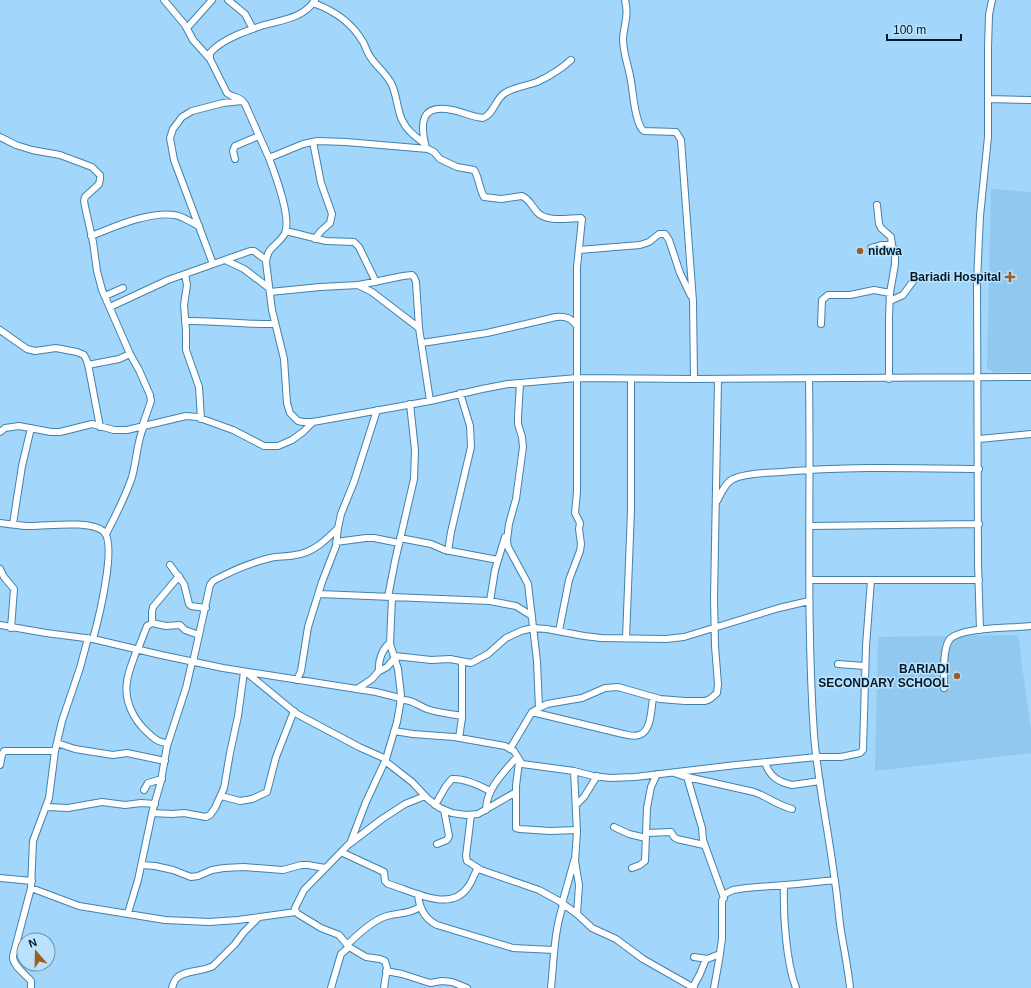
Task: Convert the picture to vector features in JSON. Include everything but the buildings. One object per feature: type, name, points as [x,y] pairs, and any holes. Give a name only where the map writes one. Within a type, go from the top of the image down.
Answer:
[{"type":"street","points":[[164,0],[186,28],[193,40],[210,60],[227,93],[230,96],[240,97],[243,101],[259,136],[266,156],[269,158],[283,201],[287,226],[286,231],[279,241],[270,249],[266,260],[269,290],[275,324],[284,359],[287,403],[290,413],[298,421],[313,422],[460,393],[520,383],[577,378],[694,380],[1031,377]]},
{"type":"street","points":[[186,28],[212,0]]},
{"type":"street","points":[[228,0],[245,14],[253,29]]},
{"type":"street","points":[[625,0],[627,6],[627,21],[623,40],[624,52],[631,80],[636,113],[641,128],[644,130],[676,132],[681,140],[693,301],[694,380]]},
{"type":"street","points":[[980,630],[977,281],[980,216],[988,137],[988,47],[989,15],[992,0]]},
{"type":"street","points":[[210,60],[210,53],[214,48],[253,29],[295,17],[305,12],[314,2],[334,12],[359,36],[371,58],[392,85],[402,119],[412,134],[440,158],[457,167],[474,170],[484,197],[501,199],[522,196],[528,200],[541,216],[548,218],[582,218],[577,273],[577,492],[575,506],[575,513],[580,523],[578,529],[580,551],[569,580],[559,631]]},
{"type":"street","points":[[426,146],[423,130],[426,115],[429,111],[434,109],[451,109],[483,118],[492,110],[500,97],[510,90],[550,76],[571,60]]},
{"type":"street","points":[[988,99],[1031,100]]},
{"type":"street","points":[[213,264],[174,160],[170,138],[173,128],[182,117],[192,111],[236,100],[243,101]]},
{"type":"street","points":[[235,159],[233,151],[235,146],[259,136]]},
{"type":"street","points":[[0,137],[32,150],[60,155],[92,167],[100,175],[100,179],[96,187],[85,197],[84,202],[97,270],[105,296],[130,354],[150,395],[151,401],[140,435],[131,479],[121,504],[106,534]]},
{"type":"street","points":[[269,158],[291,148],[313,142],[426,146]]},
{"type":"street","points":[[313,142],[321,183],[332,214],[330,224],[315,238]]},
{"type":"street","points":[[878,205],[879,224],[883,231],[891,237],[895,255],[890,294],[888,344],[889,379]]},
{"type":"street","points":[[91,236],[147,216],[161,214],[173,214],[183,217],[199,226]]},
{"type":"street","points":[[286,231],[326,241],[354,242],[359,247],[376,282]]},
{"type":"street","points":[[579,250],[640,245],[649,242],[658,234],[665,234],[669,240],[680,273],[693,301]]},
{"type":"street","points":[[871,248],[881,245],[892,245]]},
{"type":"street","points":[[110,307],[132,296],[185,274],[250,251],[254,251],[266,260]]},
{"type":"street","points":[[225,260],[244,269],[269,290],[358,285],[412,275],[416,282],[419,328],[430,400]]},
{"type":"street","points":[[185,274],[187,285],[184,304],[186,350],[199,386],[201,419]]},
{"type":"street","points":[[890,301],[903,295],[914,280]]},
{"type":"street","points":[[358,285],[372,292],[419,328]]},
{"type":"street","points":[[105,296],[124,288]]},
{"type":"street","points":[[820,324],[822,300],[828,295],[850,295],[874,290],[890,294]]},
{"type":"street","points":[[422,343],[487,333],[565,316],[572,320],[577,326]]},
{"type":"street","points":[[185,321],[208,320],[248,324],[275,324]]},
{"type":"street","points":[[0,330],[27,349],[35,351],[56,348],[72,350],[84,355],[88,365],[100,427]]},
{"type":"street","points":[[88,365],[130,354]]},
{"type":"street","points":[[626,639],[631,510],[631,379]]},
{"type":"street","points":[[510,749],[532,712],[547,704],[582,698],[611,686],[653,698],[685,701],[705,701],[717,693],[718,684],[715,628],[718,379]]},
{"type":"street","points":[[809,379],[810,664],[817,757],[850,988]]},
{"type":"street","points":[[490,600],[495,570],[516,499],[523,447],[518,424],[520,383]]},
{"type":"street","points":[[448,551],[471,447],[470,426],[460,393]]},
{"type":"street","points":[[351,843],[366,802],[385,760],[397,722],[400,699],[398,668],[390,643],[390,597],[400,540],[414,479],[415,450],[410,404]]},
{"type":"street","points":[[298,680],[308,627],[331,561],[341,514],[354,482],[377,410]]},
{"type":"street","points":[[0,432],[11,426],[51,432],[70,430],[92,424],[114,430],[127,430],[186,416],[201,419],[233,430],[264,446],[278,446],[292,440],[313,422]]},
{"type":"street","points":[[13,524],[22,466],[31,428]]},
{"type":"street","points":[[979,439],[1031,434]]},
{"type":"street","points":[[716,502],[731,480],[740,477],[810,469],[979,469]]},
{"type":"street","points":[[0,523],[30,526],[82,524],[98,528],[105,532],[108,539],[109,557],[90,638],[66,706],[57,743],[47,807],[33,841],[31,888],[12,961],[31,981],[31,988]]},
{"type":"street","points":[[509,524],[507,540],[508,547],[528,584],[539,683],[539,708]]},
{"type":"street","points":[[810,526],[851,524],[978,524]]},
{"type":"street","points":[[128,913],[142,865],[152,813],[162,779],[168,744],[186,688],[206,608],[210,585],[213,581],[245,566],[270,558],[296,555],[315,548],[338,528]]},
{"type":"street","points":[[336,542],[366,538],[400,540],[432,544],[448,551],[498,560]]},
{"type":"street","points":[[170,565],[184,584],[189,604],[191,606],[206,608]]},
{"type":"street","points":[[0,571],[14,589],[11,628]]},
{"type":"street","points":[[152,623],[152,612],[154,607],[179,576]]},
{"type":"street","points":[[810,580],[979,580]]},
{"type":"street","points":[[394,731],[459,738],[492,744],[510,749],[524,765],[574,771],[610,778],[635,777],[817,757],[847,756],[860,753],[862,751],[865,666],[871,580]]},
{"type":"street","points":[[319,594],[490,600],[516,606],[532,616]]},
{"type":"street","points":[[395,657],[431,660],[450,659],[471,663],[480,659],[506,638],[521,631],[533,628],[584,636],[626,639],[684,637],[779,608],[809,602]]},
{"type":"street","points":[[168,744],[158,742],[141,726],[129,704],[126,684],[147,626],[152,623],[166,626],[178,624],[187,631],[199,635]]},
{"type":"street","points":[[0,625],[11,628],[90,638],[192,662],[245,672],[376,692],[409,700],[429,710],[462,716]]},
{"type":"street","points":[[944,688],[946,648],[953,636],[964,632],[1031,626]]},
{"type":"street","points":[[379,672],[378,666],[382,654],[387,645],[390,643]]},
{"type":"street","points":[[357,689],[387,667],[395,657]]},
{"type":"street","points":[[459,738],[462,716],[462,662]]},
{"type":"street","points":[[838,664],[865,666]]},
{"type":"street","points":[[245,672],[294,711],[323,729],[385,760],[412,782],[425,796],[444,810],[459,814],[478,814],[516,792]]},
{"type":"street","points":[[152,813],[184,813],[206,817],[210,815],[215,808],[221,796],[238,716],[245,672]]},
{"type":"street","points":[[532,712],[624,734],[641,735],[649,725],[653,698]]},
{"type":"street","points":[[221,796],[240,801],[252,799],[267,792],[276,757],[294,711]]},
{"type":"street","points":[[57,743],[75,749],[112,755],[127,753],[154,760],[165,761]]},
{"type":"street","points":[[0,765],[4,751],[56,751]]},
{"type":"street","points":[[486,810],[486,802],[490,791],[505,770],[518,759]]},
{"type":"street","points":[[518,759],[516,792],[518,828],[550,831],[577,830]]},
{"type":"street","points":[[765,762],[770,774],[781,782],[792,785],[820,781]]},
{"type":"street","points":[[551,988],[557,926],[575,857],[577,830],[574,771]]},
{"type":"street","points":[[673,773],[754,792],[763,795],[780,806],[792,809]]},
{"type":"street","points":[[632,868],[645,861],[648,802],[657,774]]},
{"type":"street","points":[[576,805],[584,798],[597,776]]},
{"type":"street","points":[[687,777],[704,845],[724,898]]},
{"type":"street","points":[[436,805],[448,782],[452,779],[459,778],[490,791]]},
{"type":"street","points":[[144,790],[148,783],[162,779]]},
{"type":"street","points":[[296,912],[299,899],[304,890],[351,843],[382,819],[405,804],[425,796]]},
{"type":"street","points":[[47,807],[68,808],[102,802],[124,805],[141,803],[155,804]]},
{"type":"street","points":[[437,844],[447,840],[449,836],[444,810]]},
{"type":"street","points":[[471,815],[466,856],[467,861],[478,868],[521,885],[539,890],[577,914],[592,928],[616,939],[643,959],[693,988],[706,959]]},
{"type":"street","points":[[614,827],[629,834],[646,835],[671,832],[677,839],[704,845]]},
{"type":"street","points":[[691,843],[702,833]]},
{"type":"street","points":[[341,852],[384,872],[384,878],[388,884],[438,900],[449,900],[458,897],[469,887],[478,868]]},
{"type":"street","points":[[575,857],[579,885],[577,914]]},
{"type":"street","points":[[142,865],[173,870],[191,877],[198,876],[212,870],[224,868],[244,867],[267,870],[284,870],[301,865],[325,868]]},
{"type":"street","points":[[0,878],[32,881]]},
{"type":"street","points":[[714,988],[720,954],[725,894],[732,890],[746,888],[784,886],[835,880]]},
{"type":"street","points":[[784,886],[786,940],[796,988]]},
{"type":"street","points":[[31,888],[79,906],[159,919],[200,922],[238,920],[259,916],[277,916],[296,912],[310,922],[339,935],[348,946],[366,957],[384,960],[387,965],[384,988]]},
{"type":"street","points":[[418,894],[420,907],[428,921],[437,925],[513,948],[554,950]]},
{"type":"street","points":[[331,988],[341,954],[359,934],[386,916],[405,914],[420,907]]},
{"type":"street","points":[[172,988],[179,976],[186,973],[209,969],[213,966],[235,944],[259,916]]},
{"type":"street","points":[[694,957],[706,959],[720,954]]},
{"type":"street","points":[[386,971],[402,974],[434,985],[442,981],[452,982],[467,988]]},
{"type":"shaded area","name":"Bariadi Hospital","points":[[991,189],[1031,192],[1031,372],[993,372],[988,369],[987,366]]},
{"type":"shaded area","points":[[1018,635],[1031,732],[1031,753],[875,771],[878,637]]},
{"type":"place","name":"nidwa","points":[[860,251]]},
{"type":"place","name":"Bariadi Hospital","points":[[1010,277]]},
{"type":"place","name":"BARIADI SECONDARY SCHOOL","points":[[957,676]]}]
